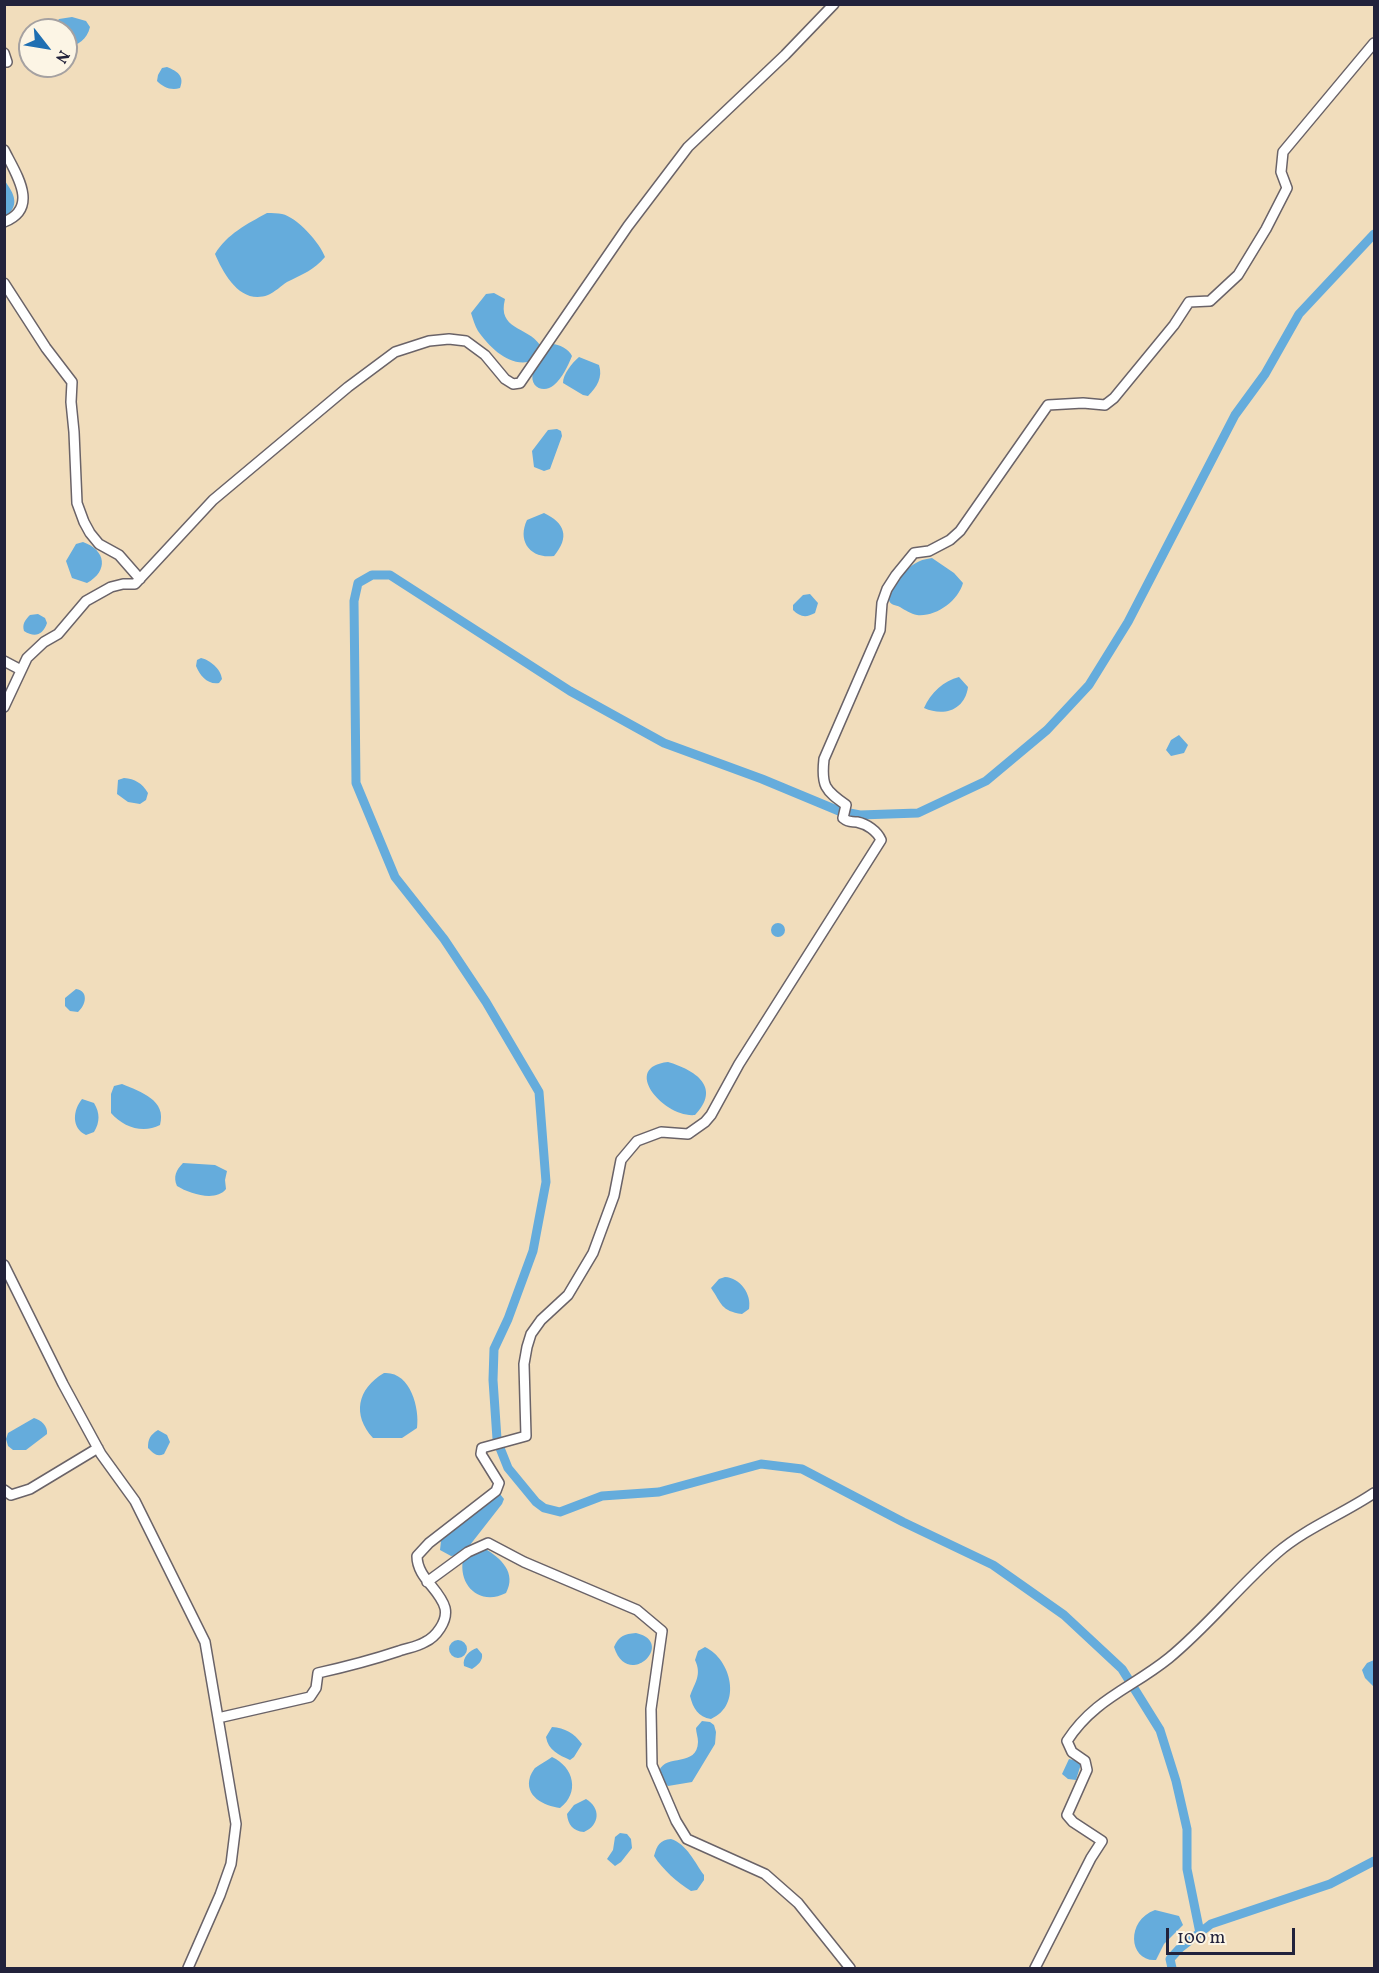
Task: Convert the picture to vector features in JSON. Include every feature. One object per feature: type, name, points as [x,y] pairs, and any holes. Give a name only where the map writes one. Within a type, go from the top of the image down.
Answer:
[{"type":"street","points":[[4,707],[27,658],[44,642],[58,634],[86,602],[111,587],[135,584],[213,500],[348,387],[395,352],[429,341],[449,339],[466,341],[485,355],[505,379],[513,384],[520,383],[628,226],[688,147],[785,55],[834,4]]},
{"type":"street","points":[[218,1718],[310,1697],[318,1674],[372,1660],[425,1642],[438,1631],[446,1615],[445,1607],[427,1582],[417,1556],[429,1543],[496,1491],[499,1483],[481,1454],[482,1448],[526,1436],[524,1364],[531,1334],[550,1309],[561,1304],[568,1295],[593,1253],[614,1196],[621,1160],[636,1141],[661,1132],[688,1134],[705,1122],[739,1064],[881,840],[872,829],[858,822],[848,822],[843,818],[846,805],[830,793],[822,774],[824,759],[880,630],[882,603],[886,589],[914,553],[929,551],[950,540],[960,531],[1048,405],[1083,403],[1106,405],[1174,325],[1189,302],[1210,301],[1238,275],[1266,229],[1287,188],[1281,172],[1283,152],[1374,43]]},
{"type":"street","points":[[4,53],[8,62],[4,62]]},
{"type":"street","points":[[4,150],[21,184],[23,200],[23,208],[16,218],[4,222]]},
{"type":"street","points":[[4,284],[46,348],[72,382],[70,402],[74,432],[76,492],[77,503],[84,522],[99,544],[119,555],[140,579]]},
{"type":"street","points":[[4,661],[21,670]]},
{"type":"street","points":[[4,1265],[98,1448],[135,1501],[205,1642],[236,1824],[231,1864],[220,1896],[188,1968]]},
{"type":"street","points":[[4,1490],[11,1495],[30,1489],[98,1448]]},
{"type":"street","points":[[1035,1968],[1102,1841],[1073,1822],[1067,1815],[1087,1770],[1085,1761],[1072,1752],[1067,1741],[1077,1725],[1094,1708],[1168,1658],[1278,1551],[1307,1532],[1353,1508],[1374,1493]]},
{"type":"street","points":[[427,1582],[468,1552],[488,1543],[524,1562],[637,1610],[662,1631],[651,1709],[652,1765],[676,1821],[687,1839],[765,1874],[798,1904],[850,1968]]},
{"type":"water","points":[[78,19],[86,21],[90,27],[87,35],[78,43]]},
{"type":"water","points":[[167,67],[181,77],[180,88],[167,88],[157,81],[162,68]]},
{"type":"water","points":[[4,180],[14,200],[13,209],[5,217]]},
{"type":"water","points":[[267,213],[288,216],[301,225],[325,257],[312,269],[287,282],[271,294],[250,296],[242,292],[229,279],[215,254],[231,235]]},
{"type":"water","points":[[494,293],[505,299],[505,317],[509,322],[540,345],[532,361],[516,362],[508,359],[488,344],[478,331],[471,313],[486,294]]},
{"type":"water","points":[[552,344],[564,347],[572,356],[557,382],[550,388],[538,388],[533,382],[533,373],[538,362]]},
{"type":"water","points":[[579,357],[599,365],[600,369],[598,382],[588,396],[563,383],[568,369]]},
{"type":"water","points":[[548,430],[561,431],[562,436],[550,469],[544,471],[534,467],[532,451]]},
{"type":"water","points":[[544,513],[557,521],[563,531],[562,543],[554,556],[538,555],[528,547],[525,541],[524,528],[527,520]]},
{"type":"water","points":[[83,542],[96,550],[102,561],[99,573],[87,583],[72,578],[66,561],[76,544]]},
{"type":"water","points":[[932,558],[954,573],[963,583],[956,596],[939,610],[924,615],[913,614],[893,605],[889,600],[889,593],[901,576],[915,564]]},
{"type":"water","points":[[810,594],[818,603],[815,613],[803,616],[793,610],[793,605],[803,595]]},
{"type":"water","points":[[38,614],[45,618],[47,623],[41,633],[35,635],[24,631],[24,624],[30,615]]},
{"type":"water","points":[[201,658],[217,668],[222,679],[219,683],[208,681],[200,673],[196,666],[197,660]]},
{"type":"water","points":[[959,677],[968,687],[963,701],[958,706],[952,710],[939,712],[924,708],[938,688]]},
{"type":"water","points":[[1179,735],[1188,745],[1184,753],[1171,756],[1166,750],[1171,740]]},
{"type":"water","points":[[124,778],[141,784],[148,793],[146,800],[140,804],[128,802],[117,794],[118,780]]},
{"type":"water","points":[[778,923],[783,925],[785,930],[783,935],[778,937],[773,935],[771,930],[773,925]]},
{"type":"water","points":[[76,989],[83,992],[85,999],[78,1012],[70,1011],[65,1006],[65,998]]},
{"type":"water","points":[[668,1062],[696,1075],[702,1081],[706,1096],[703,1105],[695,1115],[683,1114],[671,1109],[652,1092],[647,1082],[648,1073],[654,1066]]},
{"type":"water","points":[[122,1084],[144,1094],[156,1103],[160,1109],[160,1125],[147,1129],[134,1128],[121,1122],[111,1113],[111,1094],[114,1086]]},
{"type":"water","points":[[82,1099],[94,1103],[98,1114],[94,1132],[86,1135],[78,1128],[75,1118]]},
{"type":"water","points":[[183,1163],[215,1165],[227,1171],[226,1189],[222,1193],[210,1196],[189,1192],[177,1186],[176,1174]]},
{"type":"water","points":[[725,1277],[736,1280],[747,1293],[749,1309],[742,1314],[726,1309],[711,1288],[719,1279]]},
{"type":"water","points":[[384,1373],[401,1378],[407,1384],[415,1401],[417,1428],[402,1438],[373,1438],[362,1420],[360,1403],[363,1395],[375,1379]]},
{"type":"water","points":[[34,1418],[44,1424],[47,1434],[26,1450],[13,1450],[8,1446],[6,1439],[8,1433]]},
{"type":"water","points":[[158,1430],[167,1435],[170,1442],[164,1454],[157,1455],[148,1448],[148,1442]]},
{"type":"water","points":[[500,1494],[504,1499],[502,1504],[460,1555],[451,1556],[440,1550],[441,1541],[462,1520]]},
{"type":"water","points":[[484,1548],[506,1567],[510,1579],[506,1593],[488,1597],[480,1595],[473,1591],[464,1578],[463,1559]]},
{"type":"water","points":[[636,1633],[647,1638],[652,1645],[651,1653],[646,1660],[629,1665],[621,1659],[614,1647],[622,1636]]},
{"type":"water","points":[[458,1640],[464,1643],[467,1649],[464,1655],[458,1658],[452,1655],[449,1649],[452,1643]]},
{"type":"water","points":[[705,1647],[721,1661],[730,1682],[727,1704],[711,1719],[697,1711],[690,1696],[698,1674],[695,1660],[698,1651]]},
{"type":"water","points":[[477,1648],[482,1654],[480,1663],[472,1669],[464,1666],[467,1654]]},
{"type":"water","points":[[1374,1660],[1374,1687],[1365,1678],[1362,1670],[1367,1663]]},
{"type":"water","points":[[702,1721],[714,1725],[715,1744],[692,1782],[668,1786],[659,1771],[668,1763],[692,1755],[698,1742],[696,1728]]},
{"type":"water","points":[[552,1727],[569,1732],[582,1744],[570,1760],[558,1754],[547,1742],[546,1737]]},
{"type":"water","points":[[552,1757],[565,1767],[572,1781],[570,1795],[560,1808],[537,1799],[530,1790],[529,1784],[530,1776],[535,1768]]},
{"type":"water","points":[[1069,1759],[1081,1764],[1076,1780],[1068,1779],[1062,1774]]},
{"type":"water","points":[[586,1799],[594,1807],[597,1816],[593,1825],[584,1832],[572,1827],[567,1814],[574,1805]]},
{"type":"water","points":[[620,1833],[627,1834],[631,1839],[632,1848],[615,1866],[607,1859],[613,1850],[615,1837]]},
{"type":"water","points":[[671,1839],[686,1849],[704,1875],[704,1880],[697,1890],[691,1891],[681,1884],[654,1856],[660,1844]]},
{"type":"water","points":[[1155,1910],[1179,1916],[1183,1925],[1164,1944],[1156,1960],[1140,1955],[1134,1940],[1139,1923],[1145,1915]]},
{"type":"waterway","points":[[497,1439],[493,1380],[494,1349],[508,1319],[533,1251],[546,1182],[539,1092],[486,1002],[444,939],[395,877],[356,783],[354,601],[358,583],[372,575],[390,575],[570,691],[664,743],[762,779],[839,811],[860,815],[918,813],[986,781],[1047,730],[1089,685],[1128,622],[1235,415],[1265,374],[1299,314],[1374,234]]},
{"type":"waterway","points":[[500,1448],[508,1468],[536,1502],[544,1508],[560,1512],[602,1496],[659,1492],[761,1464],[802,1469],[903,1522],[993,1565],[1064,1615],[1122,1669],[1160,1730],[1176,1781],[1187,1829],[1187,1869],[1200,1933]]},
{"type":"waterway","points":[[1172,1968],[1170,1959],[1180,1948],[1211,1924],[1330,1884],[1374,1861]]}]
